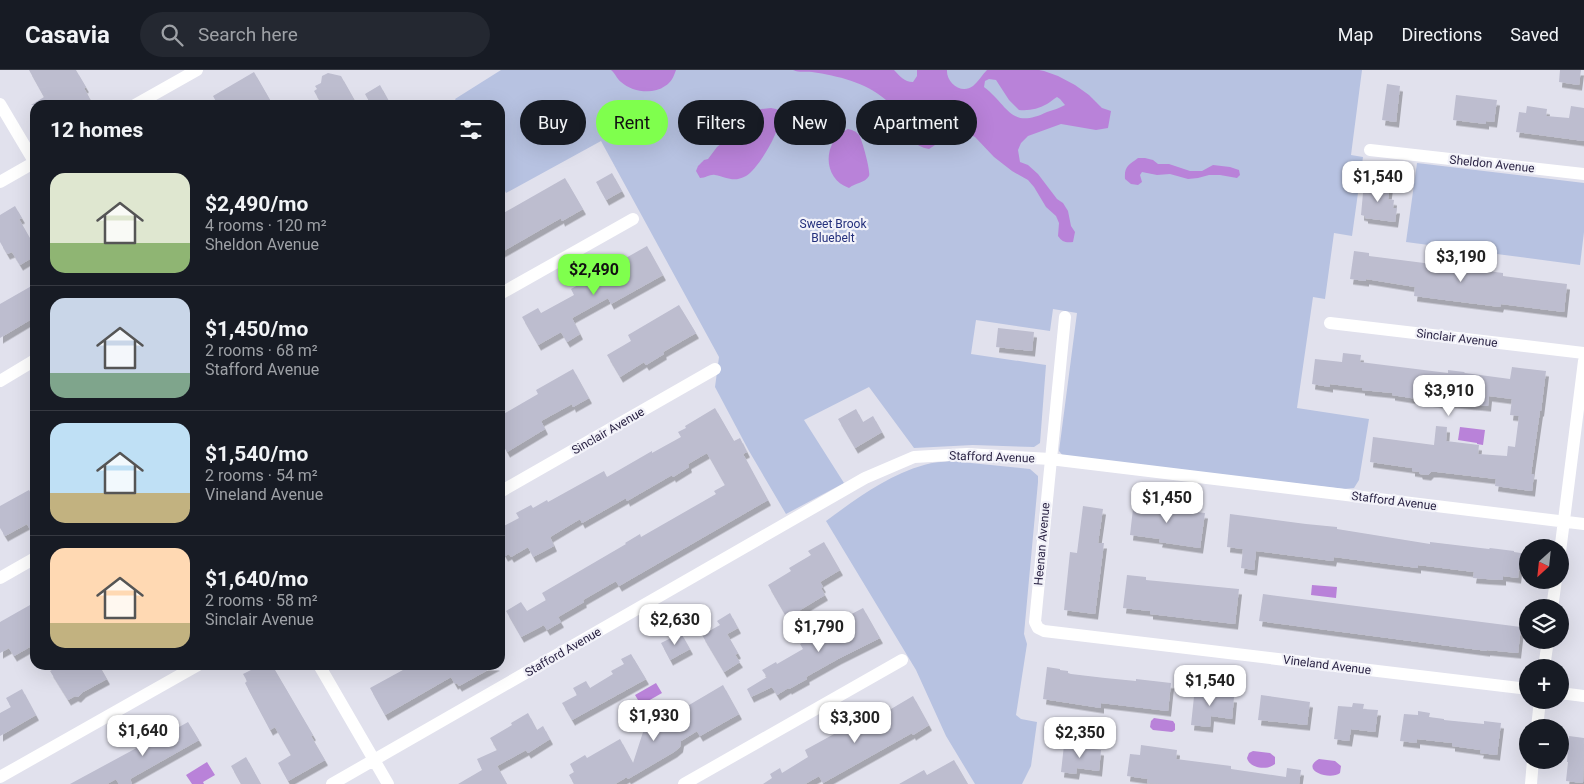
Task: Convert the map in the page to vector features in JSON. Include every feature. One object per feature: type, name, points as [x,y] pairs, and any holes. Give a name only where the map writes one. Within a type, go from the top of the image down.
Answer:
[{"type":"street","points":[[144,100],[197,70]]},
{"type":"street","points":[[0,104],[30,154]]},
{"type":"street","name":"Sheldon Avenue","points":[[1370,150],[1584,174]]},
{"type":"street","points":[[0,182],[30,165]]},
{"type":"street","points":[[505,291],[633,219]]},
{"type":"street","name":"Heenan Avenue","points":[[1038,628],[1035,622],[1065,317]]},
{"type":"street","name":"Sinclair Avenue","points":[[1330,323],[1584,353]]},
{"type":"street","points":[[1562,539],[1584,361]]},
{"type":"street","points":[[0,381],[30,363]]},
{"type":"street","name":"Sinclair Avenue","points":[[505,489],[715,369]]},
{"type":"street","name":"Stafford Avenue","points":[[332,784],[865,478],[914,457],[967,454],[1050,459],[1584,524]]},
{"type":"street","points":[[0,578],[30,561]]},
{"type":"street","name":"Vineland Avenue","points":[[1038,628],[1044,631],[1519,688]]},
{"type":"street","points":[[684,784],[902,660]]},
{"type":"street","points":[[0,778],[189,670]]},
{"type":"street","points":[[322,670],[388,784]]},
{"type":"street","points":[[1569,694],[1584,696]]},
{"type":"street","points":[[1531,784],[1532,769]]},
{"type":"green space","name":"Sweet Brook Bluebelt","points":[[501,70],[1362,70],[1351,155],[1363,157],[1352,236],[1334,233],[1325,299],[1313,297],[1297,408],[1369,419],[1359,480],[1354,488],[1344,489],[1064,457],[1059,451],[1077,313],[1053,309],[1050,331],[976,320],[971,354],[1046,365],[1040,443],[1034,447],[973,445],[914,448],[869,387],[804,420],[844,483],[786,514],[749,451],[715,387],[719,357],[603,145],[668,145],[668,100],[596,100],[596,144],[506,193],[505,100],[456,100]]},
{"type":"green space","points":[[1417,163],[1584,183],[1584,232],[1580,265],[1406,242]]},
{"type":"green space","points":[[951,461],[1030,469],[1038,476],[1024,634],[1027,644],[1016,715],[1021,719],[1037,722],[1031,766],[1022,784],[975,784],[946,736],[916,670],[826,521],[885,481],[927,464]]},
{"type":"shaded area","points":[[611,70],[676,70],[667,85],[655,91],[643,91],[626,85]]},
{"type":"shaded area","points":[[793,70],[894,70],[905,80],[913,82],[917,76],[917,70],[947,70],[947,75],[952,83],[964,89],[977,83],[987,70],[1039,70],[1058,76],[1075,85],[1102,108],[1111,111],[1108,128],[1096,130],[1061,124],[1028,136],[1021,143],[1018,150],[1020,162],[1028,165],[1038,174],[1068,211],[1071,226],[1075,232],[1073,242],[1064,242],[1058,236],[1059,223],[1056,216],[1046,207],[1028,180],[1012,171],[994,157],[977,139],[977,100],[886,100],[860,84],[812,72]],"holes":[[[989,79],[996,80],[1009,100],[1019,110],[1037,108],[1057,97],[1065,105],[1035,117],[1017,117],[984,87],[985,81]]]},
{"type":"shaded area","points":[[764,109],[774,109],[774,136],[764,156],[751,172],[737,179],[713,175],[700,178],[696,171],[698,166],[708,159],[720,145],[764,145]]},
{"type":"shaded area","points":[[848,129],[856,132],[856,145],[862,145],[869,173],[865,180],[849,188],[840,183],[834,176],[830,168],[829,159],[832,145],[846,145],[846,130]]},
{"type":"shaded area","points":[[918,145],[935,145],[929,149]]},
{"type":"shaded area","points":[[1138,158],[1153,160],[1158,164],[1169,164],[1190,171],[1202,171],[1213,165],[1230,167],[1239,170],[1240,175],[1237,178],[1209,175],[1188,179],[1170,174],[1157,175],[1142,172],[1140,175],[1142,182],[1138,185],[1131,184],[1125,179],[1125,171]]},
{"type":"shaded area","points":[[1460,427],[1485,430],[1483,445],[1458,440]]},
{"type":"shaded area","points":[[1312,585],[1337,587],[1336,598],[1311,595]]},
{"type":"shaded area","points":[[656,683],[662,693],[641,705],[635,695]]},
{"type":"shaded area","points":[[1154,718],[1173,721],[1175,730],[1172,732],[1153,730],[1150,727],[1151,721]]},
{"type":"shaded area","points":[[1253,751],[1270,753],[1275,757],[1275,764],[1263,768],[1251,764],[1247,758],[1249,753]]},
{"type":"shaded area","points":[[1319,759],[1335,761],[1341,766],[1340,773],[1330,776],[1318,773],[1312,767]]},
{"type":"shaded area","points":[[207,762],[215,775],[203,782],[204,784],[192,784],[186,775]]},
{"type":"building","points":[[29,70],[76,70],[86,87],[84,88],[90,99],[39,100],[44,97]]},
{"type":"building","points":[[1560,70],[1581,70],[1579,85],[1559,82]]},
{"type":"building","points":[[254,72],[270,100],[215,100],[213,96]]},
{"type":"building","points":[[328,73],[341,76],[354,99],[319,100],[314,91],[317,89],[315,86],[321,83],[322,76]]},
{"type":"building","points":[[1387,84],[1400,86],[1396,122],[1382,120]]},
{"type":"building","points":[[380,85],[388,100],[368,100],[365,94]]},
{"type":"building","points":[[1456,95],[1497,100],[1494,122],[1486,121],[1486,124],[1453,120]]},
{"type":"building","points":[[1527,106],[1547,109],[1546,116],[1569,118],[1571,106],[1584,108],[1584,141],[1516,132],[1519,112],[1526,113]]},
{"type":"building","points":[[612,173],[622,191],[606,200],[596,182]]},
{"type":"building","points":[[565,178],[583,209],[562,221],[561,218],[505,250],[505,212]]},
{"type":"building","points":[[1364,182],[1390,185],[1388,199],[1394,200],[1393,208],[1397,208],[1395,222],[1365,218],[1365,216],[1361,215]]},
{"type":"building","points":[[15,206],[22,218],[19,219],[30,238],[30,259],[20,265],[12,252],[7,254],[0,242],[0,215]]},
{"type":"building","points":[[647,246],[663,275],[611,304],[608,298],[572,318],[580,334],[567,342],[561,332],[538,345],[522,317],[538,308],[541,313],[574,295],[571,289]]},
{"type":"building","points":[[1354,251],[1369,253],[1369,256],[1503,273],[1503,276],[1567,284],[1564,312],[1501,304],[1500,307],[1414,296],[1415,287],[1366,279],[1366,281],[1350,279]]},
{"type":"building","points":[[30,287],[30,320],[0,338],[0,304]]},
{"type":"building","points":[[679,305],[696,333],[663,352],[664,354],[646,365],[644,362],[620,377],[607,355],[631,341],[628,335]]},
{"type":"building","points":[[998,328],[1034,332],[1032,351],[996,347]]},
{"type":"building","points":[[1343,353],[1361,355],[1360,362],[1448,373],[1448,370],[1510,379],[1512,367],[1546,371],[1531,474],[1534,474],[1532,491],[1495,486],[1496,479],[1437,472],[1431,472],[1428,475],[1420,474],[1419,472],[1412,471],[1412,468],[1370,462],[1373,437],[1434,445],[1436,426],[1447,427],[1446,441],[1479,445],[1478,454],[1507,456],[1508,446],[1515,447],[1519,416],[1510,415],[1512,399],[1489,396],[1488,406],[1448,402],[1448,404],[1392,395],[1392,393],[1362,390],[1362,388],[1330,384],[1330,387],[1312,384],[1315,359],[1342,362]]},
{"type":"building","points":[[573,369],[589,398],[573,407],[572,404],[541,421],[545,429],[507,452],[505,448],[505,413],[538,394],[536,390]]},
{"type":"building","points":[[715,408],[734,441],[740,438],[747,452],[743,454],[768,500],[619,586],[616,581],[583,600],[584,602],[558,617],[561,622],[547,630],[544,625],[521,637],[506,611],[521,602],[527,611],[546,600],[542,593],[640,534],[641,537],[716,494],[714,491],[725,485],[707,453],[688,464],[689,467],[673,477],[672,475],[627,501],[626,498],[582,523],[580,519],[550,537],[554,546],[533,557],[528,547],[511,557],[509,554],[505,556],[505,525],[519,518],[516,513],[531,505],[533,508],[547,500],[548,502],[604,471],[607,477],[681,437],[678,432],[686,428],[685,426]]},
{"type":"building","points":[[856,409],[863,422],[873,416],[882,432],[855,448],[838,419]]},
{"type":"building","points":[[29,490],[30,529],[27,524],[5,536],[0,528],[0,506]]},
{"type":"building","points":[[1134,500],[1180,508],[1179,510],[1205,513],[1200,548],[1159,542],[1160,539],[1130,535]]},
{"type":"building","points":[[1083,506],[1103,509],[1098,543],[1104,543],[1095,614],[1064,610],[1070,552],[1077,553]]},
{"type":"building","points":[[1230,514],[1337,527],[1337,529],[1430,544],[1430,542],[1514,551],[1519,553],[1519,570],[1518,578],[1503,576],[1503,580],[1486,579],[1473,578],[1474,572],[1418,565],[1418,568],[1334,557],[1333,561],[1256,551],[1254,570],[1241,568],[1243,549],[1227,547]]},
{"type":"building","points":[[824,542],[840,570],[820,582],[825,595],[787,618],[768,585],[791,571],[789,568],[811,555],[808,551]]},
{"type":"building","points":[[1127,575],[1146,577],[1146,580],[1239,589],[1235,624],[1150,614],[1150,611],[1123,608]]},
{"type":"building","points":[[1263,594],[1519,627],[1519,644],[1518,653],[1487,651],[1259,621]]},
{"type":"building","points":[[30,605],[30,647],[14,656],[9,648],[0,653],[0,622]]},
{"type":"building","points":[[863,608],[880,638],[838,659],[777,695],[772,687],[751,697],[747,689],[767,677],[762,670],[803,649],[800,644],[807,640],[808,637]]},
{"type":"building","points":[[730,613],[738,628],[727,634],[738,653],[735,655],[740,662],[724,672],[702,635],[720,625],[717,621]]},
{"type":"building","points":[[681,633],[690,649],[670,660],[661,643]]},
{"type":"building","points":[[631,654],[646,679],[572,720],[562,703],[577,695],[573,688],[586,681],[590,688],[613,674],[611,671],[624,664],[621,659]]},
{"type":"building","points":[[1047,667],[1068,671],[1071,674],[1171,683],[1168,711],[1101,703],[1101,708],[1043,699]]},
{"type":"building","points":[[102,670],[107,679],[83,692],[78,697],[75,696],[68,700],[50,671]]},
{"type":"building","points":[[251,670],[275,670],[313,735],[311,736],[325,760],[288,781],[278,763],[291,755],[275,727],[270,730],[245,683],[247,681],[243,674]]},
{"type":"building","points":[[403,670],[488,670],[459,686],[457,683],[455,684],[451,677],[385,715],[370,688]]},
{"type":"building","points":[[723,685],[739,714],[700,736],[697,731],[681,741],[680,747],[674,752],[628,779],[627,777],[615,784],[574,784],[569,775],[574,772],[570,764],[585,755],[587,758],[620,739],[633,763],[644,729],[666,717],[690,720],[684,708]]},
{"type":"building","points":[[1195,687],[1213,689],[1212,695],[1234,697],[1232,719],[1211,716],[1210,727],[1191,725]]},
{"type":"building","points":[[22,689],[36,715],[0,736],[0,713],[11,707],[6,698]]},
{"type":"building","points":[[1261,695],[1310,702],[1307,725],[1258,720]]},
{"type":"building","points":[[913,696],[929,725],[913,735],[912,733],[823,783],[819,776],[805,784],[763,784],[772,778],[770,774],[780,768],[782,773],[808,757],[805,750],[865,717],[867,719],[889,706],[891,709]]},
{"type":"building","points":[[1353,703],[1364,704],[1363,709],[1378,710],[1375,732],[1351,729],[1349,741],[1334,739],[1338,706],[1352,707]]},
{"type":"building","points":[[1418,711],[1430,713],[1429,717],[1444,720],[1484,724],[1484,721],[1501,723],[1497,755],[1480,753],[1481,750],[1452,746],[1452,743],[1417,739],[1417,743],[1400,741],[1404,714],[1418,715]]},
{"type":"building","points":[[528,713],[537,730],[543,726],[550,739],[528,753],[526,750],[497,766],[507,784],[458,784],[482,770],[477,759],[497,750],[490,738]]},
{"type":"building","points":[[188,722],[199,740],[130,779],[132,784],[119,784],[116,779],[107,784],[70,784],[155,738],[153,734],[168,726],[172,731]]},
{"type":"building","points":[[1569,736],[1584,738],[1583,783],[1566,781],[1567,769],[1569,769]]},
{"type":"building","points":[[1064,745],[1101,750],[1099,771],[1077,768],[1076,774],[1061,772]]},
{"type":"building","points":[[1141,745],[1177,750],[1176,759],[1231,766],[1231,769],[1286,777],[1287,768],[1301,770],[1299,784],[1147,783],[1148,779],[1127,776],[1130,754],[1140,755]]},
{"type":"building","points":[[246,757],[261,784],[241,784],[231,766]]},
{"type":"building","points":[[954,760],[968,784],[899,784],[924,770],[927,775]]}]
